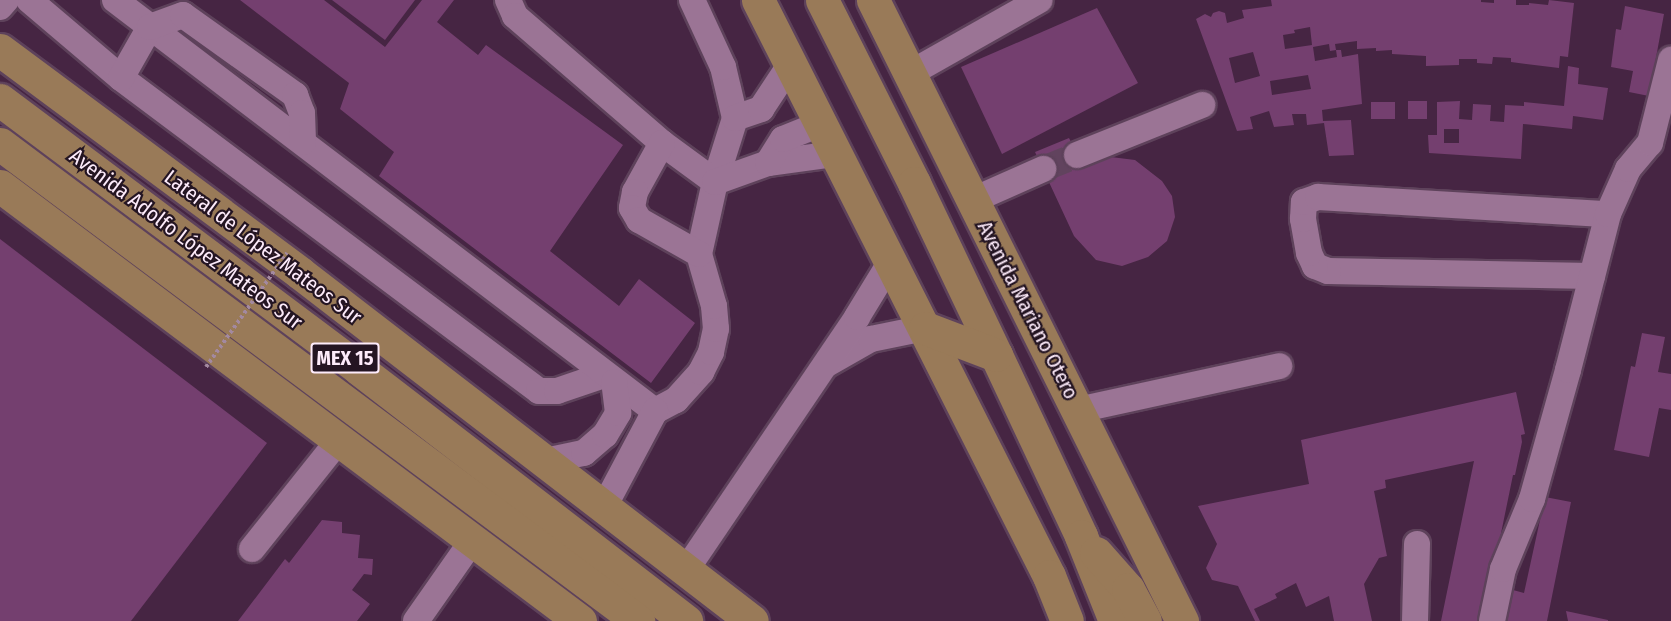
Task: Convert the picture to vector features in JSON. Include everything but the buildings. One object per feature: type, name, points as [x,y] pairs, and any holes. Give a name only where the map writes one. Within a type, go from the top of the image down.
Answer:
[{"type":"main road","points":[[758,0],[1049,576],[1067,621]]},
{"type":"main road","points":[[822,0],[915,183],[1081,536],[1115,621]]},
{"type":"main road","name":"Avenida Mariano Otero","points":[[873,0],[1048,347],[1182,621]]},
{"type":"main road","name":"Lateral de López Mateos Sur","points":[[0,50],[300,273],[752,621]]},
{"type":"main road","name":"Avenida Adolfo López Mateos Sur","points":[[0,100],[359,369],[687,621]]},
{"type":"main road","name":"Avenida Adolfo López Mateos Sur","points":[[0,144],[638,621]]},
{"type":"main road","points":[[915,183],[1048,347]]},
{"type":"main road","points":[[0,186],[580,621]]},
{"type":"main road","points":[[925,328],[996,355]]},
{"type":"main road","points":[[1081,536],[1128,589],[1145,621]]},
{"type":"main road","points":[[1049,576],[1073,596],[1097,621]]},
{"type":"street","points":[[0,7],[6,0]]},
{"type":"street","points":[[29,0],[121,78],[539,391],[557,391],[609,378]]},
{"type":"street","points":[[115,0],[150,27]]},
{"type":"street","points":[[508,0],[515,15],[663,143],[715,182]]},
{"type":"street","points":[[604,507],[655,411],[676,400],[701,372],[711,352],[716,329],[714,306],[699,254],[715,182],[735,118],[723,67],[692,0]]},
{"type":"street","points":[[909,74],[1040,0]]},
{"type":"street","points":[[121,78],[150,27],[183,15],[295,95],[302,113],[303,142],[655,411]]},
{"type":"street","points":[[1492,621],[1503,569],[1532,500],[1608,214],[1628,169],[1650,143],[1671,60]]},
{"type":"street","points":[[735,118],[761,109],[790,65]]},
{"type":"street","points":[[1077,155],[1202,105]]},
{"type":"street","points":[[768,164],[783,140],[819,124]]},
{"type":"street","points":[[663,143],[635,192],[632,208],[639,220],[699,254]]},
{"type":"street","points":[[715,182],[768,164],[835,154]]},
{"type":"street","points":[[973,200],[1043,169]]},
{"type":"street","points":[[1592,276],[1328,271],[1315,266],[1309,253],[1303,219],[1304,202],[1318,197],[1608,214]]},
{"type":"street","points":[[686,570],[890,263]]},
{"type":"street","points":[[822,367],[871,339],[925,328]]},
{"type":"street","points":[[1078,410],[1279,366]]},
{"type":"street","points":[[545,461],[584,453],[605,435],[618,413],[609,378]]},
{"type":"street","points":[[252,549],[339,440]]},
{"type":"street","points":[[416,621],[472,541]]},
{"type":"street","points":[[1415,621],[1417,544]]},
{"type":"path","points":[[206,367],[287,253]]},
{"type":"tunnel","points":[[1043,169],[1077,155]]}]
